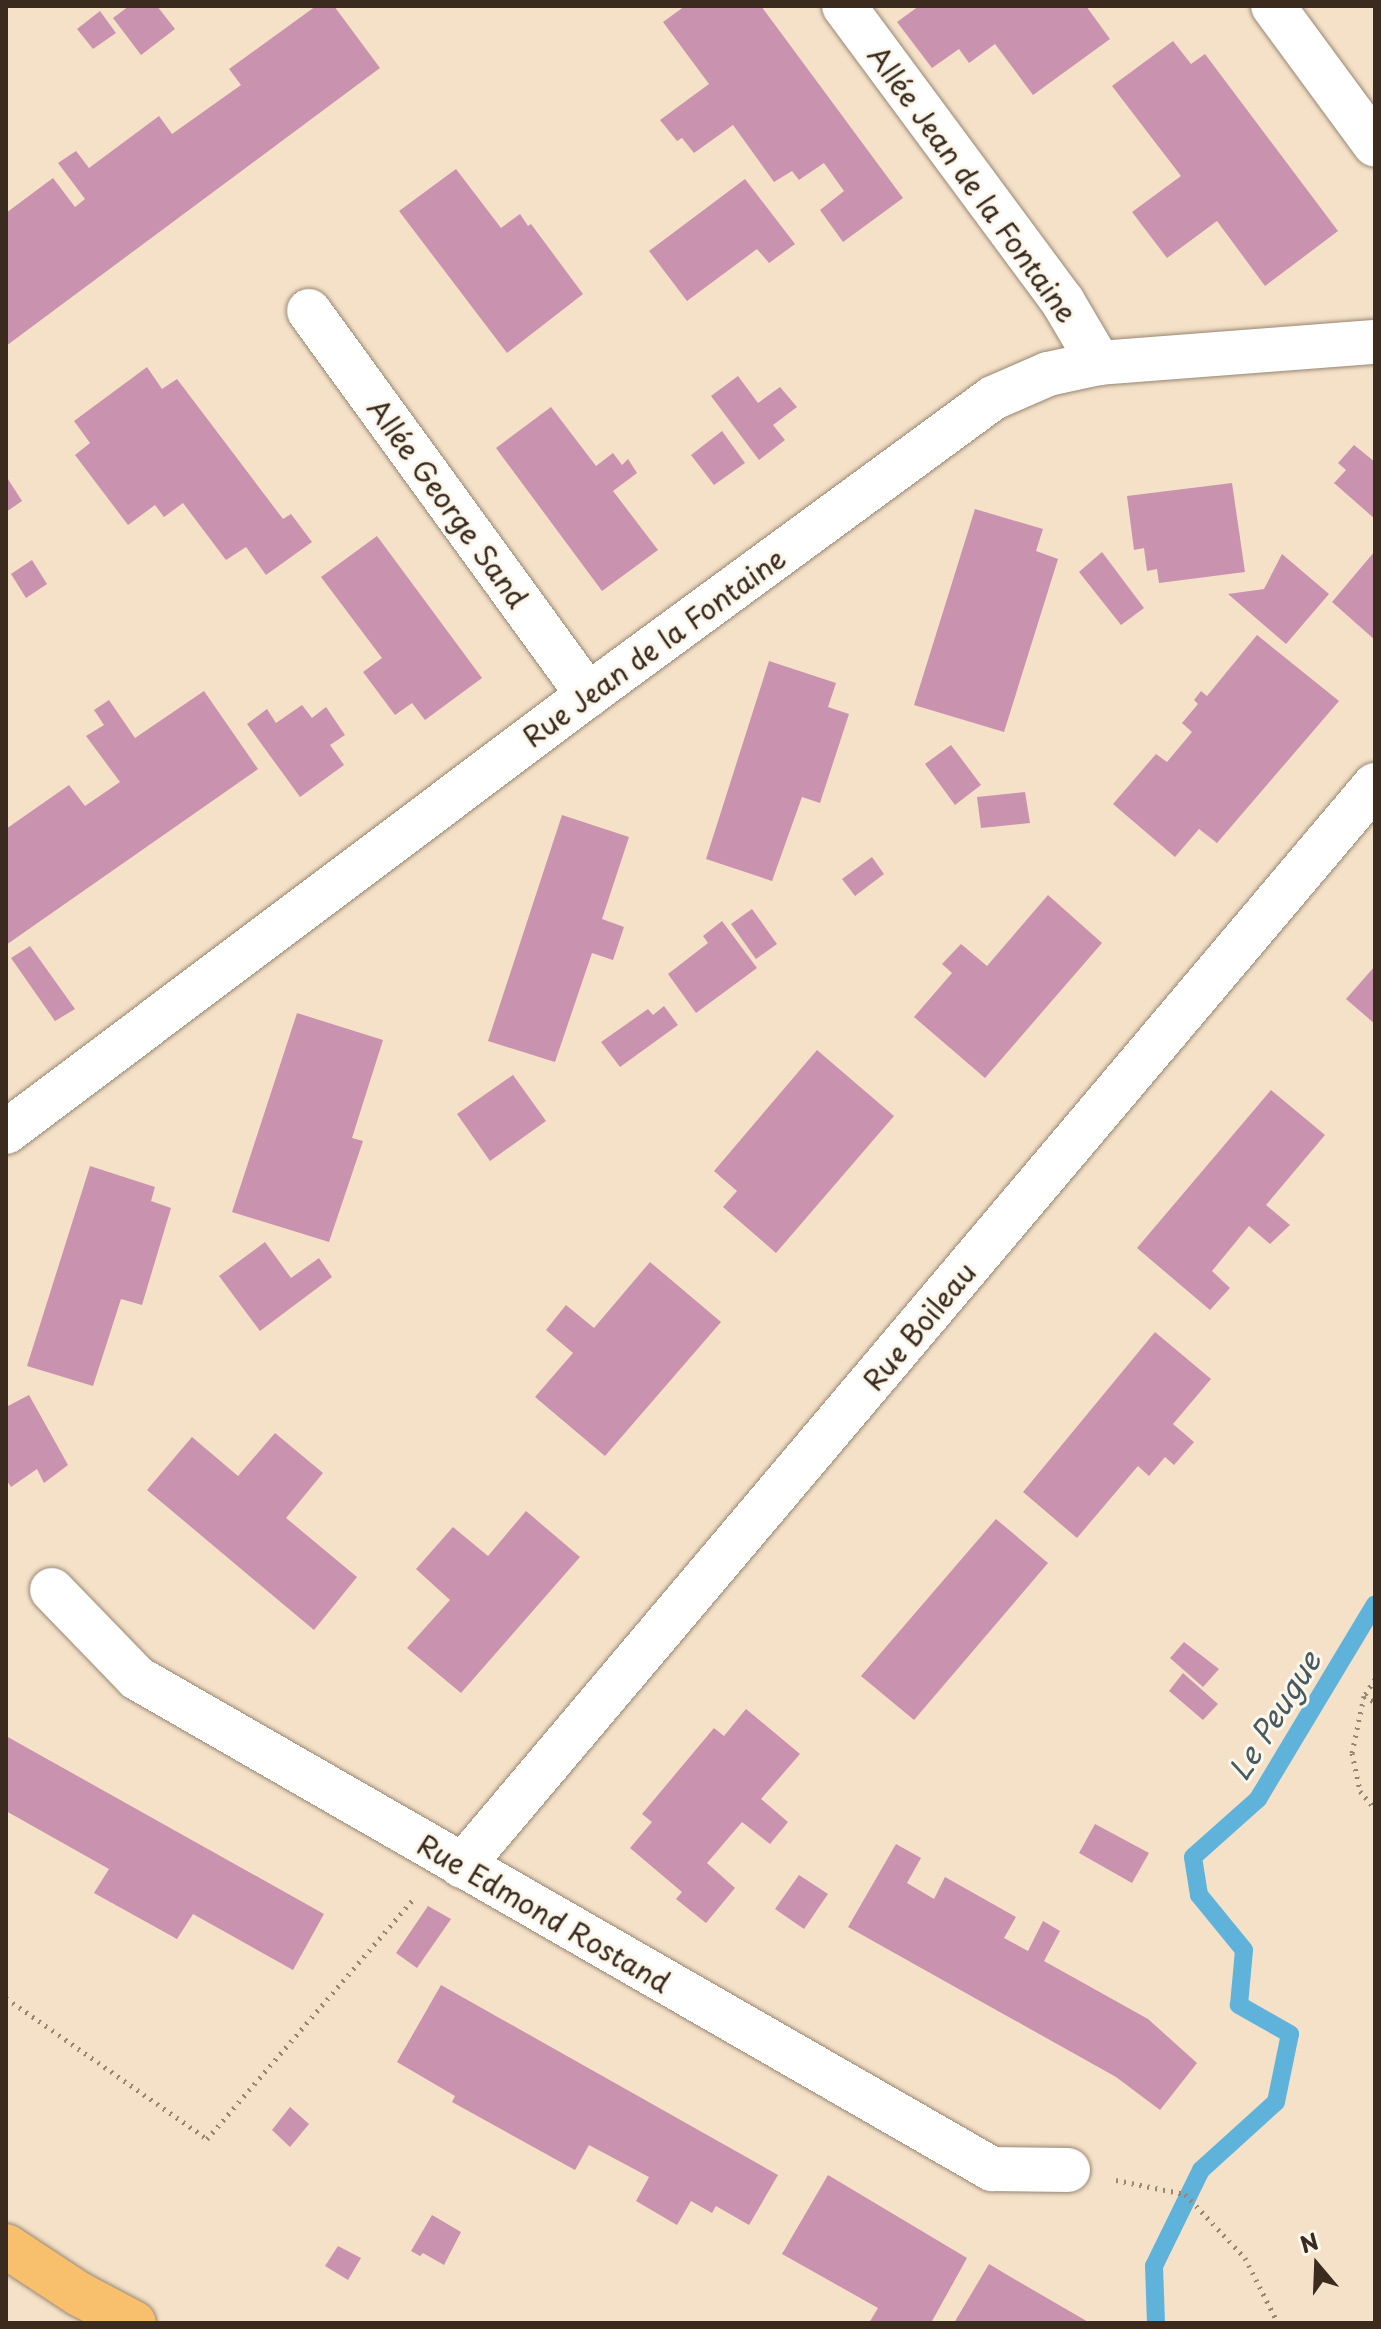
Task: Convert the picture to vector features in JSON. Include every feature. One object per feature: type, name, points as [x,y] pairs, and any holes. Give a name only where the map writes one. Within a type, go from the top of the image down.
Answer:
[{"type":"highway","points":[[6,2246],[79,2294],[134,2323]]},
{"type":"street","name":"Allée Jean de la Fontaine","points":[[844,6],[1063,302],[1099,363]]},
{"type":"street","points":[[1273,6],[1375,145]]},
{"type":"street","name":"Allée George Sand","points":[[309,311],[588,695]]},
{"type":"street","name":"Rue Jean de la Fontaine","points":[[6,1132],[588,695],[993,398],[1048,374],[1099,363],[1375,342]]},
{"type":"street","name":"Rue Boileau","points":[[462,1866],[1375,785]]},
{"type":"street","name":"Rue Edmond Rostand","points":[[52,1590],[137,1678],[992,2169],[1068,2170]]},
{"type":"path","points":[[1375,1679],[1364,1696],[1352,1753],[1360,1791],[1375,1809]]},
{"type":"path","points":[[1364,1696],[1375,1702]]},
{"type":"path","points":[[6,1998],[207,2139],[423,1889],[462,1866]]},
{"type":"path","points":[[1068,2170],[1185,2194],[1245,2258],[1278,2323]]},
{"type":"building","points":[[129,6],[157,6],[175,29],[141,55],[113,18]]},
{"type":"building","points":[[316,6],[334,6],[380,68],[6,346],[6,213],[53,178],[75,207],[85,199],[58,163],[76,151],[89,168],[159,116],[172,134],[241,85],[229,69]]},
{"type":"building","points":[[685,6],[761,6],[903,198],[843,242],[820,210],[844,191],[824,163],[799,180],[792,171],[774,182],[733,125],[694,153],[682,138],[677,141],[660,120],[709,84],[663,22]]},
{"type":"building","points":[[919,6],[1086,6],[1110,39],[1033,95],[995,44],[969,63],[959,49],[932,68],[897,22]]},
{"type":"building","points":[[100,11],[116,33],[93,49],[77,29]]},
{"type":"building","points":[[1173,41],[1191,64],[1205,54],[1338,231],[1265,286],[1217,221],[1167,258],[1132,212],[1181,176],[1112,86]]},
{"type":"building","points":[[456,169],[501,228],[520,214],[528,226],[531,224],[583,294],[507,353],[399,211]]},
{"type":"building","points":[[745,179],[795,244],[769,263],[757,249],[687,301],[649,251]]},
{"type":"building","points":[[147,367],[162,389],[177,379],[283,519],[291,514],[312,542],[266,575],[246,547],[226,560],[183,503],[164,517],[155,505],[128,525],[75,455],[90,443],[74,421]]},
{"type":"building","points":[[738,376],[758,403],[780,387],[797,407],[773,425],[785,440],[759,460],[711,396]]},
{"type":"building","points":[[551,407],[596,466],[613,453],[622,465],[628,459],[637,473],[613,491],[658,550],[602,591],[496,448]]},
{"type":"building","points":[[722,431],[745,463],[714,485],[691,455]]},
{"type":"building","points":[[1354,445],[1375,462],[1375,519],[1334,483],[1346,470],[1338,463]]},
{"type":"building","points":[[6,476],[22,501],[6,512]]},
{"type":"building","points":[[1232,483],[1245,572],[1159,583],[1157,569],[1147,571],[1144,548],[1134,550],[1127,496]]},
{"type":"building","points":[[975,509],[1043,529],[1036,551],[1058,559],[1004,732],[914,705]]},
{"type":"building","points":[[377,536],[482,678],[425,720],[412,703],[395,715],[363,672],[382,658],[321,577]]},
{"type":"building","points":[[1375,551],[1375,640],[1332,602]]},
{"type":"building","points":[[1102,552],[1144,608],[1121,625],[1079,572]]},
{"type":"building","points":[[1282,554],[1329,594],[1286,644],[1228,594],[1264,589]]},
{"type":"building","points":[[32,560],[47,584],[26,598],[11,574]]},
{"type":"building","points":[[1257,635],[1339,701],[1217,843],[1199,829],[1175,857],[1113,804],[1156,754],[1167,762],[1192,732],[1182,723],[1198,704],[1194,700],[1201,691],[1207,696]]},
{"type":"building","points":[[769,661],[836,683],[828,707],[849,714],[820,803],[802,797],[772,881],[706,859]]},
{"type":"building","points":[[204,691],[258,769],[6,945],[6,829],[69,785],[85,806],[120,782],[86,736],[104,725],[94,710],[109,700],[135,738]]},
{"type":"building","points":[[302,705],[312,718],[326,707],[345,735],[330,745],[344,765],[300,797],[247,724],[267,709],[276,723]]},
{"type":"building","points":[[951,745],[981,785],[955,805],[925,764]]},
{"type":"building","points":[[1025,792],[1030,823],[981,828],[977,797]]},
{"type":"building","points":[[562,815],[629,837],[602,919],[624,927],[613,960],[592,953],[555,1062],[488,1041]]},
{"type":"building","points":[[872,857],[884,874],[855,896],[842,879]]},
{"type":"building","points":[[1048,895],[1102,943],[985,1078],[914,1017],[952,973],[942,964],[961,944],[987,966]]},
{"type":"building","points":[[752,909],[777,944],[756,959],[731,924]]},
{"type":"building","points":[[722,921],[757,968],[696,1013],[668,974],[708,943],[703,936]]},
{"type":"building","points":[[30,946],[75,1009],[55,1021],[11,958]]},
{"type":"building","points":[[1375,966],[1375,1024],[1346,999]]},
{"type":"building","points":[[664,1006],[678,1025],[620,1067],[601,1042],[648,1009],[653,1015]]},
{"type":"building","points":[[297,1013],[383,1040],[352,1138],[363,1141],[329,1242],[232,1212]]},
{"type":"building","points":[[817,1050],[894,1116],[776,1253],[723,1207],[737,1191],[714,1171]]},
{"type":"building","points":[[513,1075],[546,1121],[490,1161],[457,1114]]},
{"type":"building","points":[[1271,1090],[1325,1135],[1266,1205],[1290,1225],[1270,1244],[1249,1226],[1212,1271],[1230,1288],[1210,1310],[1137,1248]]},
{"type":"building","points":[[90,1166],[155,1187],[151,1201],[171,1208],[142,1305],[121,1299],[93,1386],[27,1366]]},
{"type":"building","points":[[265,1242],[291,1278],[319,1258],[332,1277],[260,1331],[219,1276]]},
{"type":"building","points":[[650,1262],[721,1322],[605,1456],[535,1397],[573,1353],[546,1330],[566,1305],[594,1328]]},
{"type":"building","points":[[1155,1332],[1211,1379],[1173,1424],[1194,1442],[1174,1465],[1165,1457],[1149,1476],[1138,1466],[1077,1538],[1023,1492]]},
{"type":"building","points":[[29,1395],[68,1465],[44,1483],[37,1469],[11,1487],[6,1479],[6,1407]]},
{"type":"building","points":[[275,1433],[323,1473],[286,1518],[357,1577],[314,1630],[147,1490],[192,1437],[238,1476]]},
{"type":"building","points":[[526,1511],[580,1557],[461,1693],[407,1648],[450,1600],[416,1569],[453,1527],[488,1556]]},
{"type":"building","points":[[996,1519],[1048,1563],[914,1720],[861,1676]]},
{"type":"building","points":[[1184,1642],[1219,1669],[1203,1687],[1170,1658]]},
{"type":"building","points":[[1183,1673],[1218,1704],[1203,1720],[1169,1691]]},
{"type":"building","points":[[746,1709],[800,1754],[761,1799],[788,1822],[770,1844],[742,1822],[707,1863],[735,1888],[706,1923],[676,1899],[682,1892],[630,1848],[652,1822],[642,1814],[714,1728],[724,1736]]},
{"type":"building","points":[[6,1736],[324,1914],[293,1970],[193,1914],[177,1939],[94,1893],[109,1869],[6,1811]]},
{"type":"building","points":[[1095,1824],[1149,1853],[1132,1883],[1079,1853]]},
{"type":"building","points":[[896,1844],[921,1858],[907,1883],[934,1899],[945,1877],[1016,1917],[1004,1938],[1028,1951],[1043,1921],[1060,1931],[1044,1961],[1148,2019],[1197,2063],[1160,2110],[1116,2077],[848,1927]]},
{"type":"building","points":[[799,1875],[828,1894],[804,1929],[775,1909]]},
{"type":"building","points":[[428,1906],[451,1919],[417,1968],[396,1953]]},
{"type":"building","points":[[441,1985],[778,2175],[749,2225],[716,2206],[712,2213],[691,2201],[677,2225],[636,2201],[649,2177],[589,2145],[575,2170],[452,2102],[455,2096],[397,2062]]},
{"type":"building","points":[[290,2107],[309,2124],[290,2147],[272,2130]]},
{"type":"building","points":[[828,2175],[967,2258],[931,2323],[869,2323],[878,2308],[782,2254]]},
{"type":"building","points":[[432,2215],[461,2232],[444,2265],[423,2253],[420,2256],[411,2251]]},
{"type":"building","points":[[338,2246],[361,2258],[348,2280],[325,2266]]},
{"type":"building","points":[[989,2264],[1009,2276],[1090,2323],[954,2323]]},
{"type":"waterway","name":"Le Peugue","points":[[1156,2323],[1154,2266],[1201,2170],[1276,2102],[1290,2034],[1239,2005],[1244,1950],[1199,1895],[1193,1857],[1258,1799],[1375,1604]]}]
